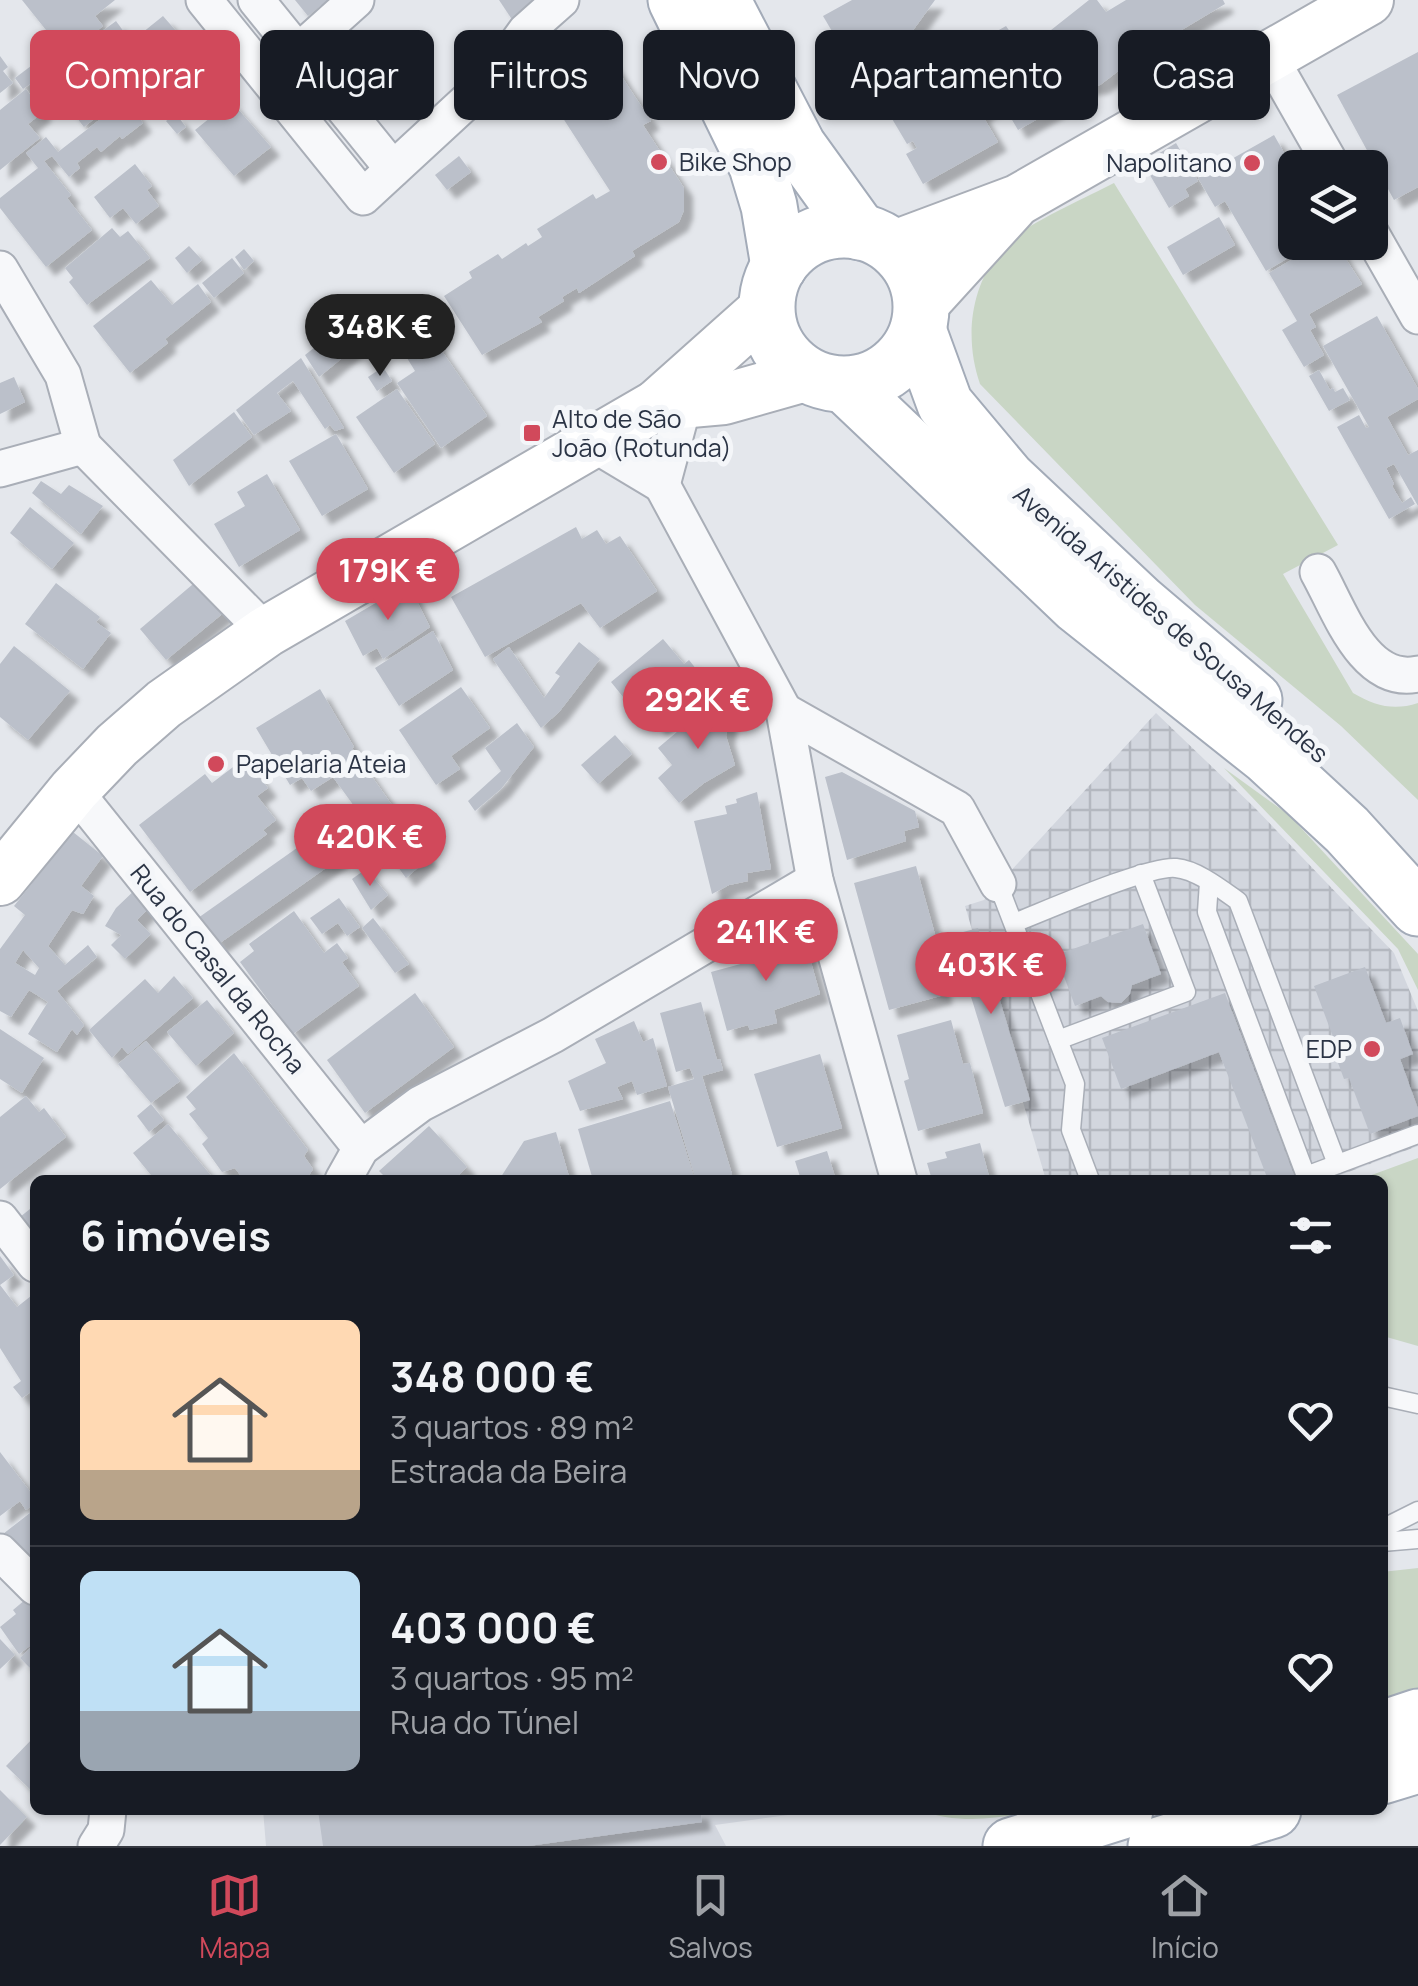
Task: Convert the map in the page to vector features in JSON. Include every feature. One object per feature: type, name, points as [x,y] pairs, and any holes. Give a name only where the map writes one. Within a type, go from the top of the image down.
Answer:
[{"type":"main road","points":[[676,0],[756,166],[769,206],[773,287],[770,328],[778,347],[792,363],[827,380],[869,381],[890,369],[907,352],[920,318],[912,273],[876,239],[798,146],[769,93],[737,9]]},
{"type":"main road","points":[[773,287],[794,248],[814,236],[837,231],[876,239]]},
{"type":"main road","name":"Avenida Aristides de Sousa Mendes","points":[[920,318],[945,404],[1007,478],[1140,603],[1321,755],[1418,850]]},
{"type":"main road","name":"Avenida Aristides de Sousa Mendes","points":[[827,380],[1078,606],[1268,757],[1348,830],[1418,908]]},
{"type":"main road","points":[[1388,1726],[1418,1717]]},
{"type":"main road","points":[[1388,1774],[1418,1765]]},
{"type":"main road","points":[[1011,1846],[1109,1815]]},
{"type":"main road","points":[[1156,1846],[1257,1815]]},
{"type":"street","points":[[204,0],[363,196],[492,78],[526,32],[561,0]]},
{"type":"street","points":[[256,0],[280,30]]},
{"type":"street","points":[[323,30],[356,0]]},
{"type":"street","points":[[1270,55],[1368,0]]},
{"type":"street","points":[[1270,58],[1323,150]]},
{"type":"street","points":[[354,120],[394,169]]},
{"type":"street","points":[[876,239],[1018,200],[1157,120]]},
{"type":"street","points":[[920,318],[1018,200]]},
{"type":"street","points":[[1386,260],[1418,316]]},
{"type":"street","points":[[0,268],[63,374],[84,446],[266,632]]},
{"type":"street","points":[[662,485],[670,404],[773,287]]},
{"type":"street","points":[[0,880],[74,790],[117,745],[164,704],[266,632],[592,443],[670,404],[827,380]]},
{"type":"street","points":[[592,443],[662,485],[784,711],[815,880],[897,1175]]},
{"type":"street","points":[[0,469],[84,446]]},
{"type":"street","points":[[1318,572],[1366,656],[1394,674],[1418,674]]},
{"type":"street","points":[[784,711],[957,809],[998,884]]},
{"type":"street","name":"Rua do Casal da Rocha","points":[[74,790],[361,1148]]},
{"type":"street","points":[[347,1175],[361,1148],[420,1104],[553,1035],[815,880]]},
{"type":"street","points":[[0,1219],[30,1258]]},
{"type":"street","points":[[0,1552],[30,1582]]},
{"type":"street","points":[[96,1846],[106,1830],[108,1815]]},
{"type":"lane","points":[[1014,922],[1142,874],[1176,868],[1238,900],[1337,1164]]},
{"type":"lane","points":[[1058,1040],[1186,992],[1142,874]]},
{"type":"lane","points":[[1209,882],[1206,912],[1306,1175]]},
{"type":"lane","points":[[998,884],[1075,1084],[1072,1130],[1088,1175]]},
{"type":"lane","points":[[1309,1175],[1418,1134]]},
{"type":"lane","points":[[1388,1397],[1418,1404]]},
{"type":"lane","points":[[1388,1527],[1418,1511]]},
{"type":"lane","points":[[1388,1541],[1418,1538]]},
{"type":"shaded area","points":[[1156,713],[1255,808],[1394,953],[1418,1011],[1418,1146],[1340,1175],[1045,1175],[965,906],[984,900]]},
{"type":"shaded area","points":[[263,1815],[788,1815],[715,1825],[726,1846],[266,1846]]},
{"type":"green space","points":[[1114,183],[1338,545],[1283,574],[1353,693],[1385,706],[1418,703],[1418,800],[1341,726],[1195,605],[980,384],[972,346],[974,308],[997,255],[1032,225]]},
{"type":"green space","points":[[1224,768],[1289,815],[1418,954],[1418,990],[1398,949]]},
{"type":"green space","points":[[1418,1158],[1418,1346],[1388,1337],[1388,1175],[1372,1175]]},
{"type":"green space","points":[[1418,1568],[1418,1690],[1388,1699],[1388,1571]]},
{"type":"green space","points":[[939,1815],[1010,1815],[977,1819]]},
{"type":"building","points":[[22,0],[115,0],[95,16],[103,26],[98,30],[46,30]]},
{"type":"building","points":[[295,0],[328,0],[308,16]]},
{"type":"building","points":[[499,0],[542,0],[515,24]]},
{"type":"building","points":[[852,0],[935,0],[913,30],[831,30],[823,16]]},
{"type":"building","points":[[1089,0],[1097,0],[1106,12],[1126,0],[1223,0],[1225,4],[1182,30],[1118,30],[1118,71],[1100,85],[1098,30],[1051,30]]},
{"type":"building","points":[[163,16],[175,30],[146,30]]},
{"type":"building","points":[[116,21],[123,30],[104,30]]},
{"type":"building","points":[[1418,52],[1418,187],[1394,200],[1388,189],[1388,150],[1367,150],[1337,95]]},
{"type":"building","points":[[0,56],[8,67],[3,71],[13,83],[0,93]]},
{"type":"building","points":[[30,67],[30,84],[23,89],[15,78]]},
{"type":"building","points":[[623,79],[643,109],[643,120],[651,121],[643,125],[684,188],[684,210],[679,222],[632,251],[635,256],[579,293],[577,288],[562,297],[564,301],[538,317],[542,322],[482,355],[444,296],[472,278],[469,272],[498,254],[502,259],[526,243],[528,246],[542,237],[537,229],[593,194],[596,199],[610,191],[564,120],[623,120]]},
{"type":"building","points":[[26,89],[33,120],[28,124],[40,138],[0,170],[0,110]]},
{"type":"building","points":[[240,111],[271,147],[234,176],[195,130],[207,120],[240,120]]},
{"type":"building","points":[[99,120],[143,123],[101,152],[97,147],[77,163],[80,168],[69,177],[52,156],[44,161],[92,230],[46,267],[0,208],[0,198],[38,168],[26,153],[46,137],[58,152]]},
{"type":"building","points":[[181,120],[186,127],[177,134],[166,121]]},
{"type":"building","points":[[893,120],[985,120],[998,142],[923,184],[906,154],[917,148],[913,141],[907,144]]},
{"type":"building","points":[[1012,120],[1036,120],[1018,130]]},
{"type":"building","points":[[1274,135],[1283,150],[1278,150],[1278,260],[1285,260],[1266,271],[1225,201],[1215,207],[1198,178]]},
{"type":"building","points":[[1176,143],[1198,181],[1185,189],[1189,196],[1169,208],[1143,163]]},
{"type":"building","points":[[459,156],[471,172],[447,190],[435,175]]},
{"type":"building","points":[[135,164],[152,186],[147,190],[159,206],[136,224],[123,208],[110,218],[94,197]]},
{"type":"building","points":[[1219,217],[1235,245],[1183,275],[1167,247]]},
{"type":"building","points":[[112,228],[120,237],[128,231],[150,258],[87,305],[69,282],[73,278],[65,268]]},
{"type":"building","points":[[189,246],[202,260],[187,273],[175,258]]},
{"type":"building","points":[[244,249],[254,261],[244,270],[235,257]]},
{"type":"building","points":[[232,258],[244,273],[214,298],[202,283]]},
{"type":"building","points":[[1291,260],[1347,260],[1362,284],[1309,314],[1316,327],[1310,330],[1324,355],[1304,367],[1282,330],[1297,321],[1269,273]]},
{"type":"building","points":[[151,280],[172,305],[198,284],[211,302],[130,373],[93,326]]},
{"type":"building","points":[[1377,316],[1418,389],[1418,399],[1387,417],[1408,455],[1418,450],[1418,506],[1394,464],[1386,468],[1392,486],[1402,503],[1411,497],[1415,504],[1389,519],[1337,427],[1359,415],[1369,427],[1323,346]]},
{"type":"building","points":[[419,318],[487,416],[441,448],[397,383],[415,371],[396,334]]},
{"type":"building","points":[[348,321],[363,341],[319,377],[305,355]]},
{"type":"building","points":[[301,358],[344,428],[335,431],[330,425],[325,429],[293,381],[277,393],[291,411],[254,435],[236,410]]},
{"type":"building","points":[[383,367],[392,381],[377,391],[368,377]]},
{"type":"building","points":[[1319,370],[1330,390],[1343,388],[1350,400],[1329,411],[1309,376]]},
{"type":"building","points":[[14,377],[25,402],[0,414],[0,383]]},
{"type":"building","points":[[397,389],[435,444],[394,473],[356,417]]},
{"type":"building","points":[[234,412],[252,437],[189,486],[173,460]]},
{"type":"building","points":[[336,434],[368,489],[322,516],[289,461]]},
{"type":"building","points":[[267,474],[300,530],[239,567],[214,524],[245,506],[237,492]]},
{"type":"building","points":[[41,481],[61,494],[69,485],[103,506],[81,534],[32,493]]},
{"type":"building","points":[[30,507],[74,543],[52,569],[10,533]]},
{"type":"building","points":[[576,527],[582,539],[597,530],[606,544],[620,536],[657,591],[600,628],[581,603],[485,657],[451,597]]},
{"type":"building","points":[[199,579],[227,610],[166,660],[140,629]]},
{"type":"building","points":[[56,583],[100,617],[96,622],[111,633],[83,669],[25,624]]},
{"type":"building","points":[[408,584],[430,627],[383,659],[377,648],[363,656],[345,621]]},
{"type":"building","points":[[433,631],[453,670],[399,706],[375,668]]},
{"type":"building","points":[[663,639],[684,664],[689,660],[709,685],[658,727],[647,713],[640,718],[611,682]]},
{"type":"building","points":[[579,642],[600,659],[559,712],[541,728],[493,659],[509,647],[544,698],[560,676],[555,673]]},
{"type":"building","points":[[14,646],[70,691],[28,740],[0,717],[0,664]]},
{"type":"building","points":[[461,687],[490,728],[451,756],[460,769],[436,785],[399,730]]},
{"type":"building","points":[[320,689],[352,748],[429,858],[406,878],[333,777],[311,791],[302,778],[290,785],[256,728]]},
{"type":"building","points":[[718,697],[730,711],[726,736],[735,765],[679,803],[658,778],[672,765],[658,748]]},
{"type":"building","points":[[517,723],[534,747],[501,789],[475,811],[468,801],[501,771],[485,748]]},
{"type":"building","points":[[615,735],[632,754],[598,784],[581,765]]},
{"type":"building","points":[[237,764],[243,772],[251,766],[268,788],[257,796],[276,820],[263,830],[267,834],[190,892],[139,825],[205,774],[212,783]]},
{"type":"building","points":[[842,772],[915,811],[919,827],[904,831],[906,841],[847,860],[825,777]]},
{"type":"building","points":[[757,792],[771,869],[747,873],[748,881],[712,894],[694,821],[727,814],[725,806]]},
{"type":"building","points":[[321,831],[340,858],[217,945],[198,918]]},
{"type":"building","points":[[73,832],[103,856],[81,886],[94,896],[83,914],[72,910],[48,946],[65,965],[88,945],[97,957],[57,991],[84,1025],[77,1035],[72,1029],[57,1052],[28,1034],[48,1002],[29,990],[11,1017],[0,1011],[0,949],[25,915],[14,906]],"holes":[[[23,950],[39,968],[35,975],[15,963]]]},
{"type":"building","points":[[916,866],[936,938],[928,940],[944,995],[889,1010],[854,883]]},
{"type":"building","points":[[366,869],[388,895],[371,910],[352,879]]},
{"type":"building","points":[[138,887],[152,905],[137,920],[151,934],[125,959],[111,945],[121,935],[105,926],[116,908]]},
{"type":"building","points":[[339,898],[360,927],[347,936],[338,923],[322,934],[310,918]]},
{"type":"building","points":[[294,911],[324,953],[337,943],[348,958],[342,962],[359,986],[293,1034],[240,962],[254,951],[249,944]]},
{"type":"building","points":[[373,918],[409,964],[395,973],[362,928]]},
{"type":"building","points":[[1143,924],[1161,974],[1132,985],[1121,1003],[1108,1002],[1101,996],[1075,1006],[1056,955]]},
{"type":"building","points":[[978,928],[1030,1100],[1005,1107],[952,935]]},
{"type":"building","points":[[803,934],[820,994],[774,1010],[777,1023],[727,1031],[711,972],[759,959],[756,947]]},
{"type":"building","name":"EDP","points":[[1365,967],[1386,1023],[1400,1018],[1413,1054],[1400,1059],[1418,1109],[1418,1116],[1370,1134],[1349,1078],[1344,1079],[1314,986]]},
{"type":"building","points":[[174,976],[193,998],[128,1054],[122,1047],[112,1058],[89,1030],[145,979],[158,993]]},
{"type":"building","points":[[415,993],[454,1047],[365,1113],[327,1060]]},
{"type":"building","points":[[1225,993],[1294,1175],[1266,1175],[1219,1052],[1121,1089],[1102,1038]]},
{"type":"building","points":[[207,1000],[234,1033],[196,1066],[167,1032]]},
{"type":"building","points":[[701,1002],[723,1070],[702,1076],[732,1174],[694,1175],[668,1087],[694,1079],[690,1068],[676,1072],[660,1013]]},
{"type":"building","points":[[951,1020],[963,1064],[970,1063],[983,1113],[918,1131],[897,1035]]},
{"type":"building","points":[[634,1021],[643,1042],[653,1038],[667,1086],[637,1095],[632,1081],[617,1087],[623,1099],[580,1111],[568,1081],[606,1063],[595,1039]]},
{"type":"building","points":[[0,1029],[44,1058],[22,1093],[0,1079]]},
{"type":"building","points":[[146,1041],[180,1081],[151,1103],[118,1064]]},
{"type":"building","points":[[234,1053],[308,1150],[304,1156],[313,1169],[309,1175],[240,1175],[235,1168],[222,1172],[202,1144],[208,1138],[189,1114],[196,1109],[186,1097]]},
{"type":"building","points":[[820,1054],[842,1128],[777,1147],[754,1074]]},
{"type":"building","points":[[26,1096],[39,1112],[44,1108],[66,1137],[0,1189],[0,1117]]},
{"type":"building","points":[[670,1101],[693,1175],[592,1175],[578,1129]]},
{"type":"building","points":[[151,1104],[164,1120],[149,1132],[137,1116]]},
{"type":"building","points":[[168,1124],[211,1175],[151,1175],[133,1153]]},
{"type":"building","points":[[429,1126],[467,1167],[459,1175],[383,1175],[379,1171]]},
{"type":"building","points":[[556,1132],[569,1175],[502,1175],[524,1141]]},
{"type":"building","points":[[980,1143],[989,1175],[931,1175],[927,1163],[947,1158],[945,1152]]},
{"type":"building","points":[[827,1151],[834,1175],[799,1175],[795,1161]]},
{"type":"building","points":[[30,1209],[30,1229],[20,1217]]},
{"type":"building","points":[[0,1256],[14,1275],[0,1285]]},
{"type":"building","points":[[0,1285],[17,1307],[30,1297],[30,1392],[22,1398],[13,1387],[21,1381],[0,1348]]},
{"type":"building","points":[[0,1452],[30,1491],[30,1507],[26,1510],[20,1501],[0,1516]]},
{"type":"building","points":[[30,1513],[30,1556],[27,1553],[22,1558],[3,1534]]},
{"type":"building","points":[[30,1596],[30,1646],[19,1654],[0,1627],[16,1614],[13,1610]]},
{"type":"building","points":[[0,1639],[15,1655],[0,1669]]},
{"type":"building","points":[[30,1648],[30,1668],[20,1658]]},
{"type":"building","points":[[30,1741],[30,1789],[6,1766]]},
{"type":"building","points":[[0,1790],[27,1817],[0,1845]]},
{"type":"building","points":[[319,1815],[701,1815],[702,1822],[528,1846],[323,1846]]},
{"type":"place","name":"Bike Shop","points":[[659,162]]},
{"type":"place","name":"Napolitano","points":[[1252,163]]},
{"type":"place","name":"Alto de São João (Rotunda)","points":[[532,433]]},
{"type":"place","name":"Papelaria Ateia","points":[[216,764]]},
{"type":"place","name":"EDP","points":[[1372,1049]]}]
